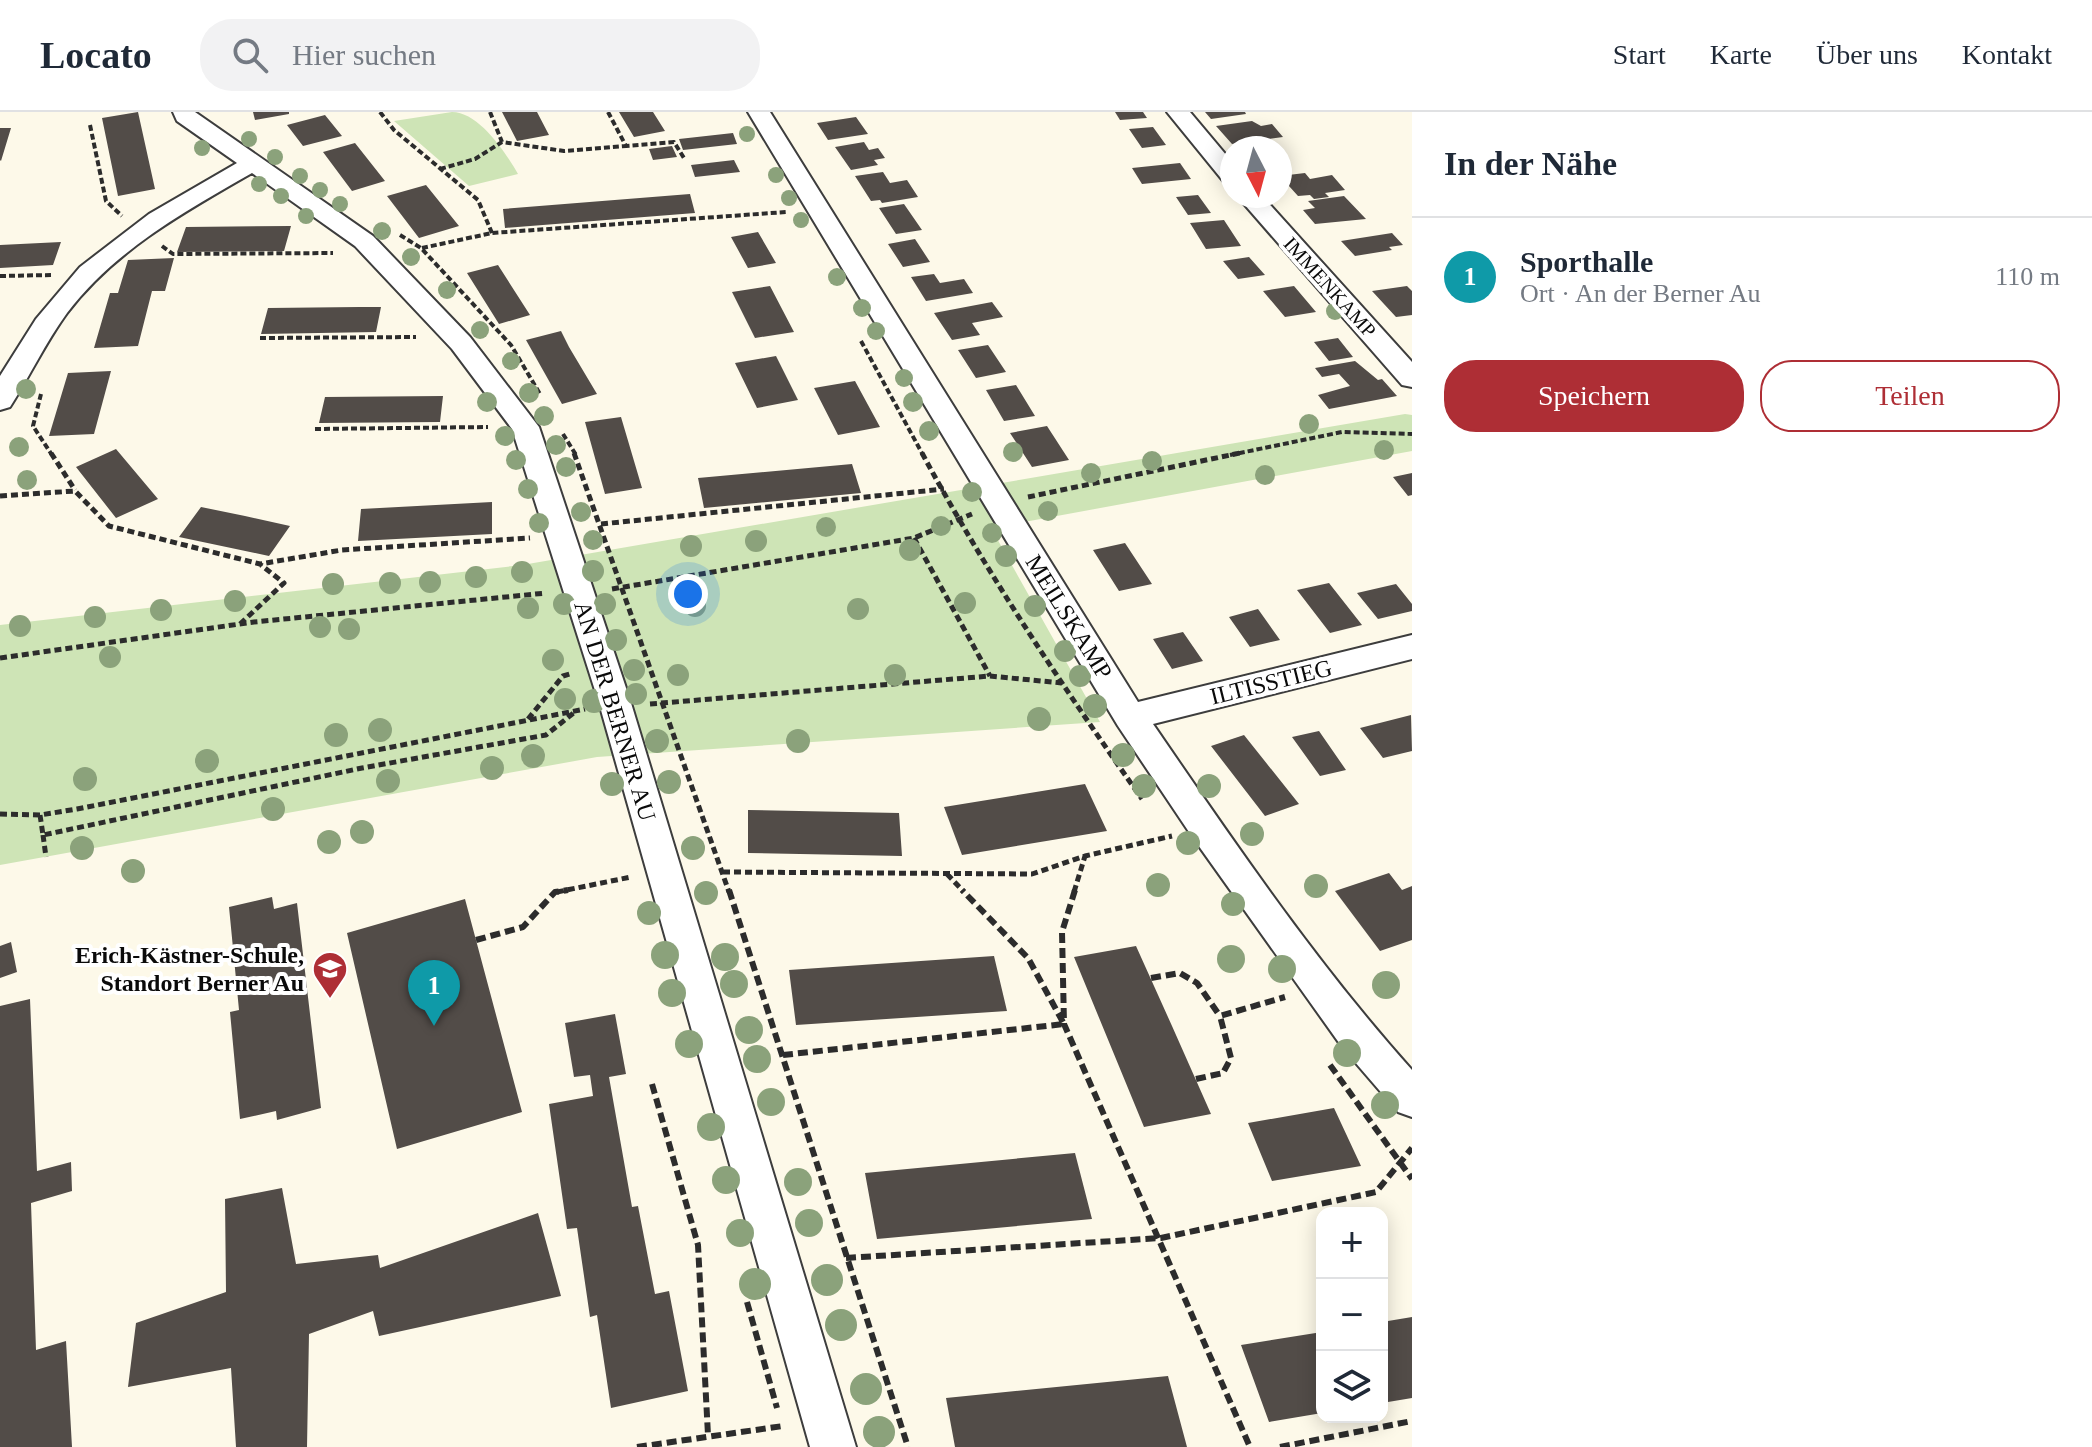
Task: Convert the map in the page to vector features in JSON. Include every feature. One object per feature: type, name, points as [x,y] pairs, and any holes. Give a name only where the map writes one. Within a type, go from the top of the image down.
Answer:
[{"type":"street","name":"AN DER BERNER AU","points":[[184,112],[185,116],[353,231],[461,343],[525,427],[577,590],[601,699],[664,870],[833,1447]]},
{"type":"street","name":"MEILSKAMP","points":[[759,112],[1130,717],[1203,825],[1356,1035],[1412,1099]]},
{"type":"street","points":[[1178,112],[1220,163]]},
{"type":"street","points":[[0,401],[58,307],[103,260],[172,209],[254,163]]},
{"type":"street","name":"IMMENKAMP","points":[[1260,208],[1412,379]]},
{"type":"street","name":"ILTISSTIEG","points":[[1130,717],[1412,647]]},
{"type":"path","points":[[380,112],[394,130],[478,200],[492,233]]},
{"type":"path","points":[[490,112],[502,142]]},
{"type":"path","points":[[608,112],[626,146]]},
{"type":"path","points":[[90,125],[106,201],[141,232],[173,254],[274,256],[374,251]]},
{"type":"path","points":[[440,169],[475,159],[502,142],[546,151],[600,152],[626,146],[674,142],[684,158]]},
{"type":"path","points":[[421,248],[492,233],[786,212]]},
{"type":"path","points":[[0,276],[89,274]]},
{"type":"path","points":[[260,338],[429,337]]},
{"type":"path","points":[[43,386],[33,426],[75,491],[109,526],[260,564],[342,550],[535,537],[530,524]]},
{"type":"path","points":[[315,429],[497,427],[488,416]]},
{"type":"path","points":[[0,658],[240,624],[577,590],[623,589],[914,538],[996,503],[1342,432],[1412,434]]},
{"type":"path","points":[[601,524],[944,489]]},
{"type":"path","points":[[0,496],[75,491]]},
{"type":"path","points":[[914,538],[990,676]]},
{"type":"path","points":[[240,624],[284,583],[260,564]]},
{"type":"path","points":[[528,720],[563,676],[579,671]]},
{"type":"path","points":[[0,814],[40,815],[590,708],[601,699],[663,705],[990,676],[1060,683],[1109,681]]},
{"type":"path","points":[[43,835],[362,768],[546,735],[577,710]]},
{"type":"path","points":[[40,815],[46,857]]},
{"type":"path","points":[[723,872],[1032,874],[1085,856],[1169,838],[1203,825]]},
{"type":"path","points":[[1064,1024],[1062,932],[1085,856]]},
{"type":"path","points":[[476,940],[523,927],[555,892],[664,870]]},
{"type":"path","points":[[947,874],[1028,958],[1064,1024],[1161,1238],[1250,1447]]},
{"type":"path","points":[[1151,978],[1180,973],[1197,983],[1220,1016],[1231,1058],[1223,1073],[1196,1079]]},
{"type":"path","points":[[1220,1016],[1282,998]]},
{"type":"path","points":[[783,1055],[1064,1024]]},
{"type":"path","points":[[652,1084],[698,1245],[708,1435]]},
{"type":"path","points":[[846,1258],[1161,1238],[1376,1192],[1412,1148]]},
{"type":"path","points":[[744,1292],[786,1437]]},
{"type":"path","points":[[1280,1447],[1412,1421]]},
{"type":"path","points":[[637,1447],[783,1426]]},
{"type":"green space","points":[[452,112],[462,114],[482,126],[518,174],[469,186],[394,121]]},
{"type":"green space","points":[[1412,415],[1412,451],[991,528],[1100,722],[597,757],[0,865],[0,625],[522,565]]},
{"type":"building","points":[[138,112],[155,189],[118,196],[102,118]]},
{"type":"building","points":[[253,112],[289,112],[289,114],[255,120]]},
{"type":"building","points":[[502,112],[537,112],[549,135],[517,141]]},
{"type":"building","points":[[619,112],[653,112],[665,131],[634,137]]},
{"type":"building","points":[[1115,112],[1143,112],[1147,118],[1120,120]]},
{"type":"building","points":[[1205,112],[1245,112],[1246,114],[1211,119]]},
{"type":"building","points":[[325,115],[342,136],[303,146],[287,125]]},
{"type":"building","points":[[856,117],[868,134],[828,140],[817,123]]},
{"type":"building","points":[[1252,121],[1261,126],[1272,124],[1282,136],[1225,136],[1216,126]]},
{"type":"building","points":[[1153,127],[1166,145],[1142,148],[1129,129]]},
{"type":"building","points":[[0,128],[11,128],[1,161],[0,160]]},
{"type":"building","points":[[733,133],[737,144],[683,150],[679,139]]},
{"type":"building","points":[[864,142],[869,150],[878,148],[885,158],[874,160],[878,165],[851,170],[835,147]]},
{"type":"building","points":[[355,143],[385,181],[352,191],[323,152]]},
{"type":"building","points":[[672,146],[677,157],[653,160],[649,149]]},
{"type":"building","points":[[734,160],[740,172],[695,177],[691,165]]},
{"type":"building","points":[[1180,163],[1191,179],[1142,184],[1132,168]]},
{"type":"building","points":[[883,172],[890,183],[907,180],[918,197],[882,203],[880,200],[871,201],[855,176]]},
{"type":"building","points":[[1305,173],[1310,179],[1332,175],[1345,190],[1325,193],[1329,197],[1314,199],[1310,195],[1298,196],[1292,189],[1292,175]]},
{"type":"building","points":[[426,185],[459,226],[419,238],[387,196]]},
{"type":"building","points":[[690,194],[695,213],[505,228],[503,209]]},
{"type":"building","points":[[1198,195],[1211,213],[1188,215],[1176,197]]},
{"type":"building","points":[[1344,196],[1366,219],[1315,224],[1303,210],[1315,208],[1308,201]]},
{"type":"building","points":[[904,204],[922,230],[896,234],[879,208]]},
{"type":"building","points":[[1224,220],[1241,246],[1206,249],[1190,223]]},
{"type":"building","points":[[291,226],[284,251],[177,252],[186,227]]},
{"type":"building","points":[[758,232],[776,263],[748,268],[731,237]]},
{"type":"building","points":[[1392,233],[1403,245],[1389,247],[1392,250],[1355,256],[1341,241]]},
{"type":"building","points":[[915,239],[930,262],[903,267],[888,244]]},
{"type":"building","points":[[61,242],[53,265],[0,268],[0,245]]},
{"type":"building","points":[[1249,257],[1265,275],[1238,279],[1223,261]]},
{"type":"building","points":[[174,258],[165,291],[152,291],[138,346],[94,348],[110,293],[118,293],[128,260]]},
{"type":"building","points":[[498,265],[530,315],[499,324],[467,273]]},
{"type":"building","points":[[934,274],[940,283],[964,279],[973,293],[926,301],[911,277]]},
{"type":"building","points":[[770,286],[794,332],[755,338],[732,292]]},
{"type":"building","points":[[1294,286],[1316,312],[1285,317],[1263,291]]},
{"type":"building","points":[[1407,286],[1412,291],[1412,315],[1396,317],[1372,291]]},
{"type":"building","points":[[992,302],[1003,317],[972,323],[980,335],[952,340],[934,313]]},
{"type":"building","points":[[381,307],[376,332],[261,334],[268,308]]},
{"type":"building","points":[[561,331],[597,394],[562,404],[526,340]]},
{"type":"building","points":[[1338,338],[1353,357],[1329,361],[1314,342]]},
{"type":"building","points":[[988,345],[1006,372],[976,378],[958,350]]},
{"type":"building","points":[[776,356],[798,400],[757,408],[735,363]]},
{"type":"building","points":[[1355,361],[1378,380],[1382,379],[1397,396],[1329,409],[1318,395],[1350,386],[1339,374],[1322,377],[1315,368]]},
{"type":"building","points":[[111,371],[94,434],[49,436],[68,373]]},
{"type":"building","points":[[855,381],[880,427],[838,435],[814,388]]},
{"type":"building","points":[[1016,385],[1035,416],[1004,421],[986,390]]},
{"type":"building","points":[[443,396],[440,422],[319,423],[325,397]]},
{"type":"building","points":[[621,417],[642,488],[605,494],[585,422]]},
{"type":"building","points":[[1047,426],[1069,460],[1032,467],[1010,433]]},
{"type":"building","points":[[116,449],[158,499],[116,518],[76,467]]},
{"type":"building","points":[[852,464],[861,493],[704,508],[698,478]]},
{"type":"building","points":[[1412,473],[1412,495],[1408,496],[1393,477]]},
{"type":"building","points":[[492,502],[492,534],[358,541],[361,509]]},
{"type":"building","points":[[201,507],[290,526],[269,556],[179,537]]},
{"type":"building","points":[[1125,543],[1152,584],[1119,591],[1093,550]]},
{"type":"building","points":[[1329,583],[1362,625],[1330,633],[1297,590]]},
{"type":"building","points":[[1396,584],[1412,604],[1412,611],[1378,619],[1357,593]]},
{"type":"building","points":[[1258,609],[1280,640],[1250,647],[1229,617]]},
{"type":"building","points":[[1183,632],[1203,661],[1172,669],[1153,639]]},
{"type":"building","points":[[1411,715],[1412,751],[1383,758],[1360,728]]},
{"type":"building","points":[[1319,731],[1346,770],[1320,776],[1292,737]]},
{"type":"building","points":[[1244,735],[1299,804],[1265,816],[1211,746]]},
{"type":"building","points":[[1085,784],[1107,831],[962,855],[944,807]]},
{"type":"building","points":[[748,810],[899,813],[902,856],[748,853]]},
{"type":"building","points":[[1389,873],[1402,890],[1412,886],[1412,940],[1380,951],[1335,891]]},
{"type":"building","points":[[272,897],[274,909],[297,903],[321,1108],[277,1120],[276,1111],[240,1119],[230,1012],[239,1010],[229,907]]},
{"type":"building","points":[[465,899],[522,1112],[397,1149],[347,933]]},
{"type":"building","points":[[11,942],[17,972],[0,978],[0,946]]},
{"type":"building","points":[[1136,946],[1211,1114],[1144,1127],[1074,957]]},
{"type":"building","points":[[994,956],[1007,1011],[796,1025],[789,970]]},
{"type":"building","points":[[30,999],[37,1171],[71,1162],[72,1191],[31,1203],[36,1350],[66,1341],[72,1447],[0,1447],[0,1006]]},
{"type":"building","points":[[615,1014],[626,1074],[609,1077],[632,1207],[638,1206],[655,1294],[669,1291],[688,1391],[611,1408],[597,1315],[590,1317],[577,1228],[567,1229],[549,1104],[593,1096],[590,1075],[574,1077],[565,1023]]},
{"type":"building","points":[[1334,1108],[1361,1166],[1272,1181],[1248,1123]]},
{"type":"building","points":[[1075,1153],[1092,1219],[877,1239],[865,1173]]},
{"type":"building","points":[[282,1188],[296,1264],[378,1255],[380,1268],[538,1213],[561,1296],[379,1336],[373,1311],[309,1334],[307,1447],[236,1447],[231,1368],[128,1387],[136,1323],[226,1292],[225,1199]]},
{"type":"building","points":[[1412,1317],[1412,1398],[1388,1402],[1388,1351],[1388,1321]]},
{"type":"building","points":[[1316,1333],[1316,1414],[1269,1422],[1241,1345]]},
{"type":"building","points":[[1168,1376],[1187,1447],[955,1447],[946,1398]]},
{"type":"place","name":"Erich-Kästner-Schule, Standort Berner Au","points":[[330,1000]]},
{"type":"place","name":"Sporthalle","points":[[434,1026]]}]
